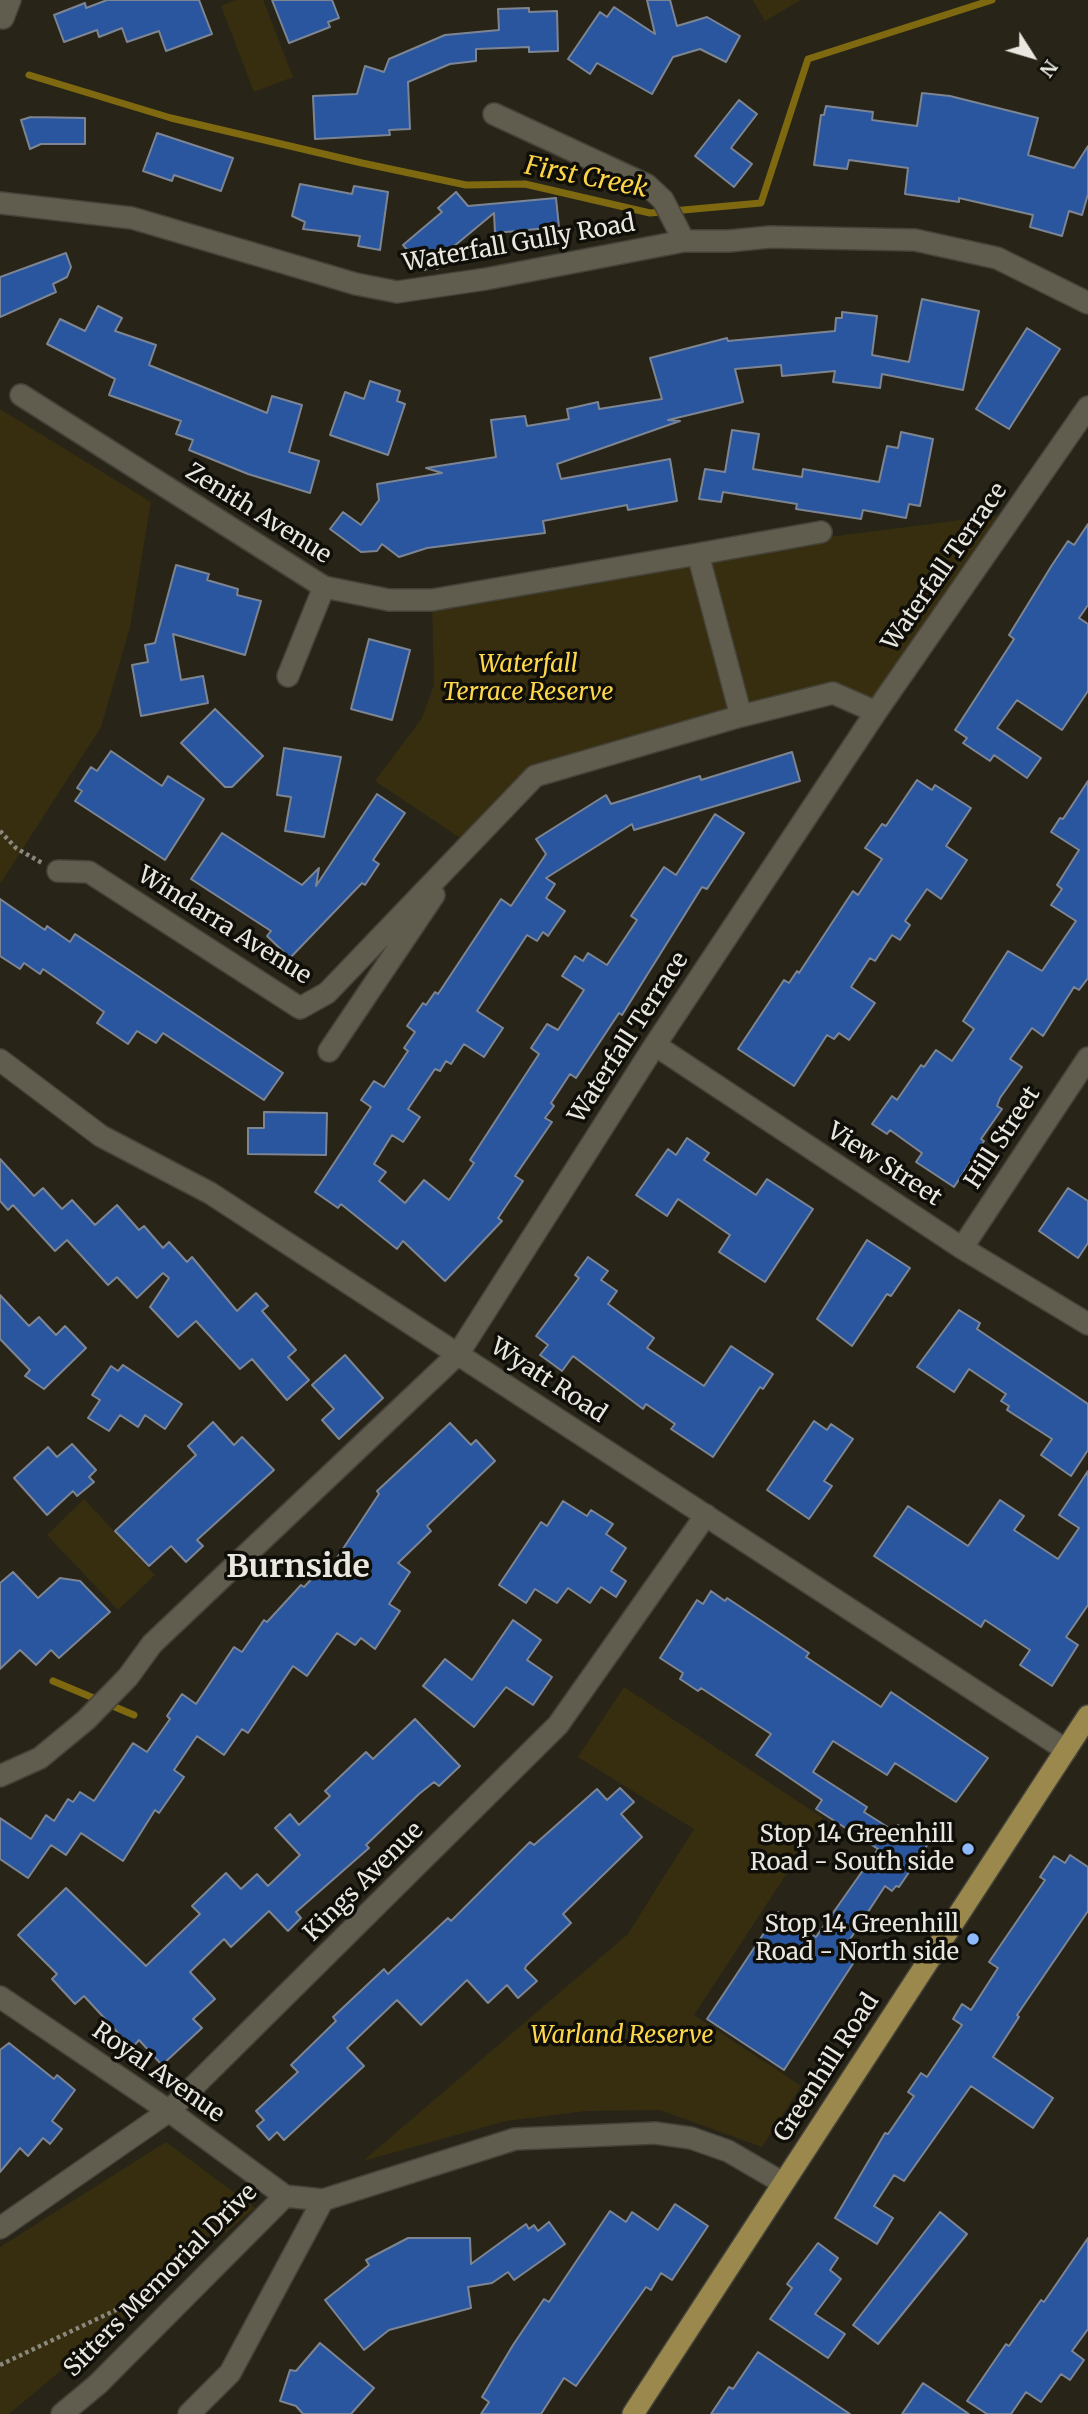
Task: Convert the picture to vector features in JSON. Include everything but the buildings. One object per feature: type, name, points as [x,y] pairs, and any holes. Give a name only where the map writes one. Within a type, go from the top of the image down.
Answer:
[{"type":"main road","name":"Greenhill Road","points":[[633,2414],[1088,1716]]},
{"type":"street","points":[[494,114],[647,185],[663,200],[684,241]]},
{"type":"street","name":"Waterfall Gully Road","points":[[0,203],[132,218],[356,284],[397,292],[486,279],[684,241],[770,237],[915,240],[998,258],[1088,303]]},
{"type":"street","name":"Zenith Avenue","points":[[21,395],[324,587],[389,600],[432,600],[821,531]]},
{"type":"street","name":"Waterfall Terrace","points":[[0,1776],[40,1758],[92,1714],[115,1691],[152,1644],[458,1354],[655,1045],[876,712],[1088,407]]},
{"type":"street","points":[[698,554],[741,716]]},
{"type":"street","points":[[288,676],[324,587]]},
{"type":"street","name":"Windarra Avenue","points":[[58,872],[89,873],[300,1008],[327,993],[535,776],[741,716],[833,693],[876,712]]},
{"type":"street","name":"Windarra Avenue","points":[[329,1051],[468,843]]},
{"type":"street","name":"View Street","points":[[655,1045],[962,1248],[1088,1324]]},
{"type":"street","name":"Hill Street","points":[[962,1248],[1088,1058]]},
{"type":"street","name":"Wyatt Road","points":[[0,1060],[101,1136],[210,1193],[1066,1750]]},
{"type":"street","name":"Kings Avenue","points":[[0,2228],[169,2110],[558,1725],[706,1515]]},
{"type":"street","name":"Royal Avenue","points":[[0,1997],[169,2110],[285,2196]]},
{"type":"street","name":"Sitters Memorial Drive","points":[[62,2414],[98,2384],[285,2196],[323,2200],[514,2139],[655,2133],[691,2138],[728,2151],[783,2183]]},
{"type":"street","points":[[189,2414],[230,2373],[323,2200]]},
{"type":"path","points":[[0,831],[16,848],[58,872]]},
{"type":"path","points":[[0,2365],[163,2288]]},
{"type":"green space","points":[[236,0],[263,0],[293,77],[254,92],[221,6]]},
{"type":"green space","points":[[753,0],[801,0],[765,21]]},
{"type":"green space","points":[[0,409],[151,502],[130,627],[101,727],[0,884]]},
{"type":"green space","name":"Waterfall Terrace Reserve","points":[[1015,513],[876,712],[833,693],[535,776],[468,843],[375,781],[422,718],[434,685],[432,600],[698,554]]},
{"type":"green space","points":[[84,1499],[155,1575],[118,1610],[47,1535]]},
{"type":"green space","name":"Warland Reserve","points":[[624,1687],[823,1818],[694,2015],[801,2086],[762,2147],[660,2110],[585,2111],[506,2121],[363,2161],[628,1934],[694,1829],[578,1757]]},
{"type":"green space","points":[[166,2142],[255,2208],[9,2414],[0,2414],[0,2247]]},
{"type":"waterway","name":"First Creek","points":[[29,75],[171,118],[362,163],[466,185],[525,184],[650,213],[761,203],[808,59],[992,0]]},
{"type":"waterway","points":[[53,1681],[134,1715]]},
{"type":"place","name":"Stop 14 Greenhill Road - South side","points":[[968,1849]]},
{"type":"place","name":"Stop 14 Greenhill Road - North side","points":[[973,1939]]},
{"type":"district","name":"Burnside","points":[[298,1568]]}]
